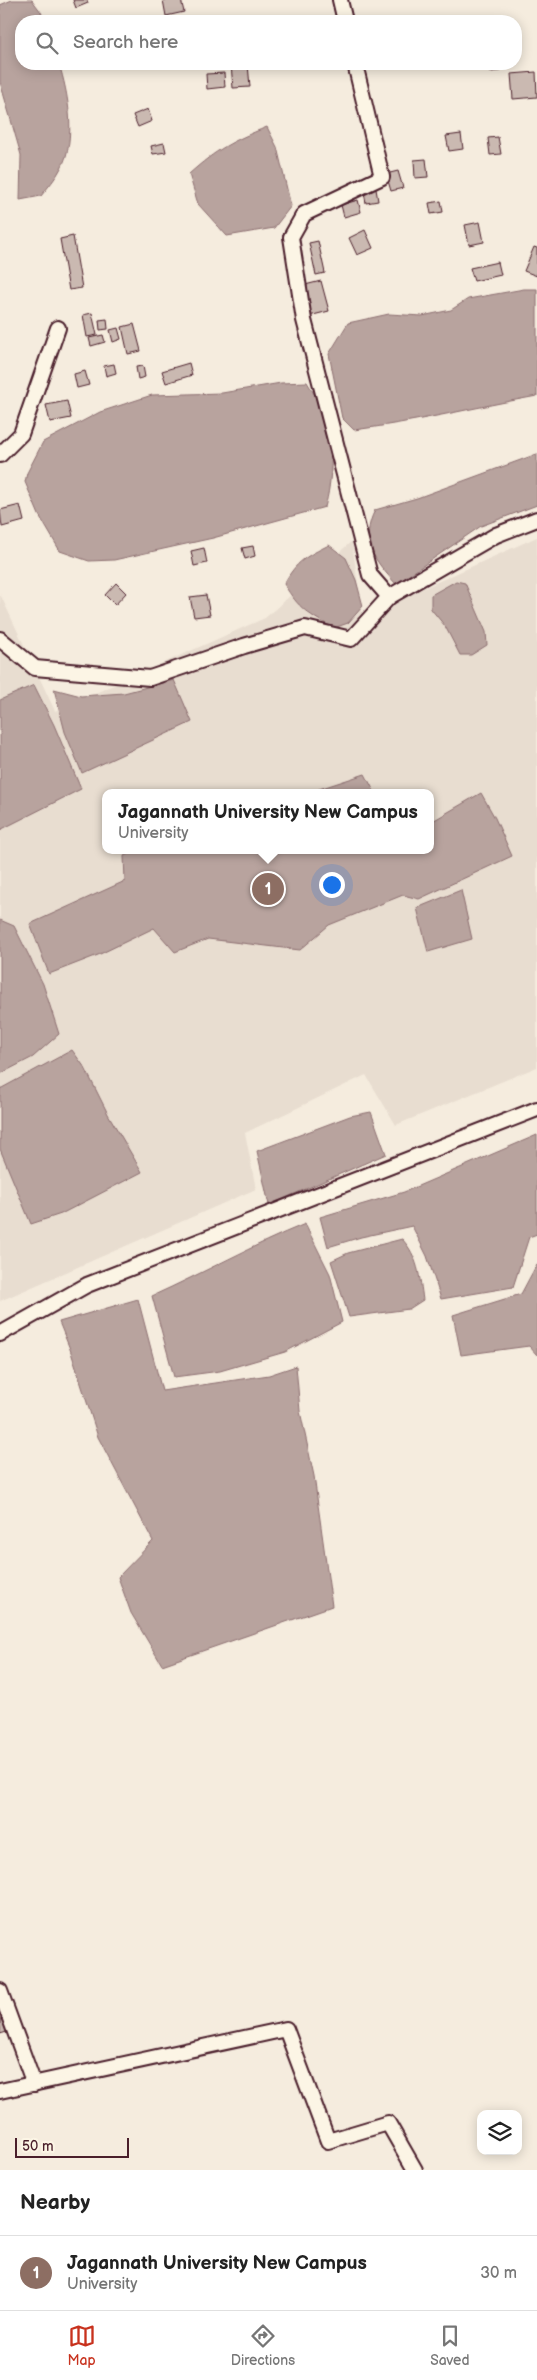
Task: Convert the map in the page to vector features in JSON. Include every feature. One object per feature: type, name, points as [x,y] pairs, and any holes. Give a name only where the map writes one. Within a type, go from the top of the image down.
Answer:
[{"type":"street","points":[[340,0],[344,15]]},
{"type":"street","points":[[356,70],[382,178],[304,214],[290,237],[304,320],[370,576],[389,597]]},
{"type":"street","points":[[0,456],[21,434],[58,328]]},
{"type":"street","points":[[0,639],[35,668],[150,678],[244,646],[305,628],[351,639],[389,597],[496,535],[537,519]]},
{"type":"street","points":[[0,1334],[88,1285],[537,1109]]},
{"type":"street","points":[[0,1991],[34,2084]]},
{"type":"street","points":[[0,2091],[286,2029],[328,2142],[388,2123],[415,2170]]},
{"type":"shaded area","points":[[12,0],[32,0],[41,12],[42,15],[15,15],[15,70],[60,70],[68,102],[69,144],[66,157],[59,172],[41,196],[20,200],[21,155],[0,82],[0,5]]},
{"type":"shaded area","points":[[267,127],[277,147],[291,206],[274,228],[227,236],[198,204],[189,174],[225,146]]},
{"type":"shaded area","points":[[524,289],[537,289],[537,396],[423,419],[354,430],[342,418],[329,354],[348,323],[389,314],[422,316],[451,310],[468,299]]},
{"type":"shaded area","points":[[307,382],[325,413],[330,434],[331,473],[325,507],[213,538],[114,560],[89,561],[60,551],[39,515],[25,482],[27,473],[43,442],[100,412],[152,395],[222,393],[281,383]]},
{"type":"shaded area","points":[[537,454],[537,505],[481,526],[396,584],[376,559],[369,541],[370,521],[375,510],[417,498]]},
{"type":"shaded area","points":[[537,537],[537,1067],[396,1125],[366,1075],[245,1133],[256,1189],[0,1301],[0,594],[55,711],[265,618],[352,541],[362,616]]},
{"type":"shaded area","points":[[329,545],[346,558],[356,580],[363,606],[348,623],[334,628],[305,610],[294,599],[284,584],[298,564],[314,552]]},
{"type":"shaded area","points":[[456,581],[465,583],[486,632],[487,645],[471,655],[460,655],[445,626],[431,609],[431,595]]},
{"type":"shaded area","points":[[174,680],[192,722],[82,773],[65,732],[54,689],[81,696],[124,693]]},
{"type":"shaded area","points":[[34,685],[54,725],[81,789],[0,830],[0,700]]},
{"type":"shaded area","points":[[365,774],[373,789],[319,789]]},
{"type":"shaded area","points":[[481,793],[495,818],[512,856],[419,899],[403,895],[329,925],[300,950],[208,939],[175,952],[154,928],[98,955],[49,974],[30,924],[125,881],[124,856],[128,854],[434,854],[434,820]]},
{"type":"shaded area","points":[[461,890],[472,939],[428,952],[417,908]]},
{"type":"shaded area","points":[[0,920],[14,926],[43,984],[59,1034],[33,1057],[0,1074]]},
{"type":"shaded area","points":[[72,1050],[85,1068],[108,1114],[142,1172],[61,1214],[31,1224],[0,1149],[0,1089]]},
{"type":"shaded area","points":[[371,1112],[386,1154],[269,1205],[257,1151],[350,1116]]},
{"type":"shaded area","points":[[537,1135],[537,1234],[529,1237],[513,1287],[441,1299],[427,1256],[412,1226],[361,1237],[328,1247],[320,1217],[404,1192]]},
{"type":"shaded area","points":[[305,1224],[330,1274],[342,1322],[285,1352],[220,1371],[174,1377],[152,1296]]},
{"type":"shaded area","points":[[402,1239],[415,1260],[423,1300],[409,1309],[349,1317],[331,1261],[348,1253]]},
{"type":"shaded area","points":[[537,1264],[537,1355],[529,1346],[461,1355],[453,1315],[521,1294]]},
{"type":"shaded area","points":[[138,1299],[162,1391],[269,1375],[296,1366],[300,1411],[314,1476],[332,1606],[162,1665],[131,1613],[118,1577],[153,1541],[98,1437],[70,1349],[59,1322]]},
{"type":"building","points":[[73,0],[87,0],[88,3],[76,8]]},
{"type":"building","points":[[163,0],[181,0],[184,12],[166,15]]},
{"type":"building","points":[[232,70],[249,70],[250,87],[233,88]]},
{"type":"building","points":[[536,72],[537,97],[513,99],[511,74]]},
{"type":"building","points":[[224,73],[225,87],[207,89],[206,74]]},
{"type":"building","points":[[148,109],[152,121],[138,127],[133,115]]},
{"type":"building","points":[[461,134],[463,149],[449,151],[446,136]]},
{"type":"building","points":[[498,137],[501,154],[490,155],[488,138]]},
{"type":"building","points":[[164,143],[166,152],[153,154],[151,146]]},
{"type":"building","points":[[426,159],[428,177],[415,178],[414,160]]},
{"type":"building","points":[[398,171],[403,188],[391,191],[386,174]]},
{"type":"building","points":[[376,189],[378,201],[366,203],[364,192]]},
{"type":"building","points":[[358,200],[361,212],[344,217],[341,205]]},
{"type":"building","points":[[441,201],[443,212],[431,214],[429,203]]},
{"type":"building","points":[[480,222],[484,242],[469,245],[465,225]]},
{"type":"building","points":[[365,230],[373,248],[357,255],[349,238]]},
{"type":"building","points":[[73,236],[82,288],[69,290],[60,239]]},
{"type":"building","points":[[318,241],[325,273],[316,275],[309,243]]},
{"type":"building","points":[[534,247],[537,248],[537,276],[524,271]]},
{"type":"building","points":[[498,262],[501,275],[474,281],[470,268]]},
{"type":"building","points":[[321,281],[329,311],[309,316],[301,286]]},
{"type":"building","points":[[92,313],[97,335],[87,337],[83,315]]},
{"type":"building","points":[[107,319],[108,329],[100,330],[99,320]]},
{"type":"building","points":[[134,324],[141,351],[128,354],[122,327]]},
{"type":"building","points":[[118,328],[121,339],[113,342],[110,330]]},
{"type":"building","points":[[103,335],[105,342],[91,346],[89,338]]},
{"type":"building","points":[[189,363],[192,375],[166,383],[162,371]]},
{"type":"building","points":[[114,364],[116,373],[106,376],[104,366]]},
{"type":"building","points":[[143,366],[145,377],[138,379],[136,367]]},
{"type":"building","points":[[85,371],[89,385],[77,388],[74,374]]},
{"type":"building","points":[[67,401],[71,418],[50,422],[46,405]]},
{"type":"building","points":[[20,505],[24,521],[2,527],[0,510]]},
{"type":"building","points":[[253,546],[255,556],[245,559],[242,548]]},
{"type":"building","points":[[204,548],[207,563],[194,566],[191,551]]},
{"type":"building","points":[[116,583],[126,593],[115,605],[105,595]]},
{"type":"building","points":[[206,595],[210,615],[194,617],[190,597]]},
{"type":"building","points":[[6,2017],[10,2031],[0,2034],[0,2019]]},
{"type":"place","name":"Jagannath University New Campus","points":[[268,889]]}]
